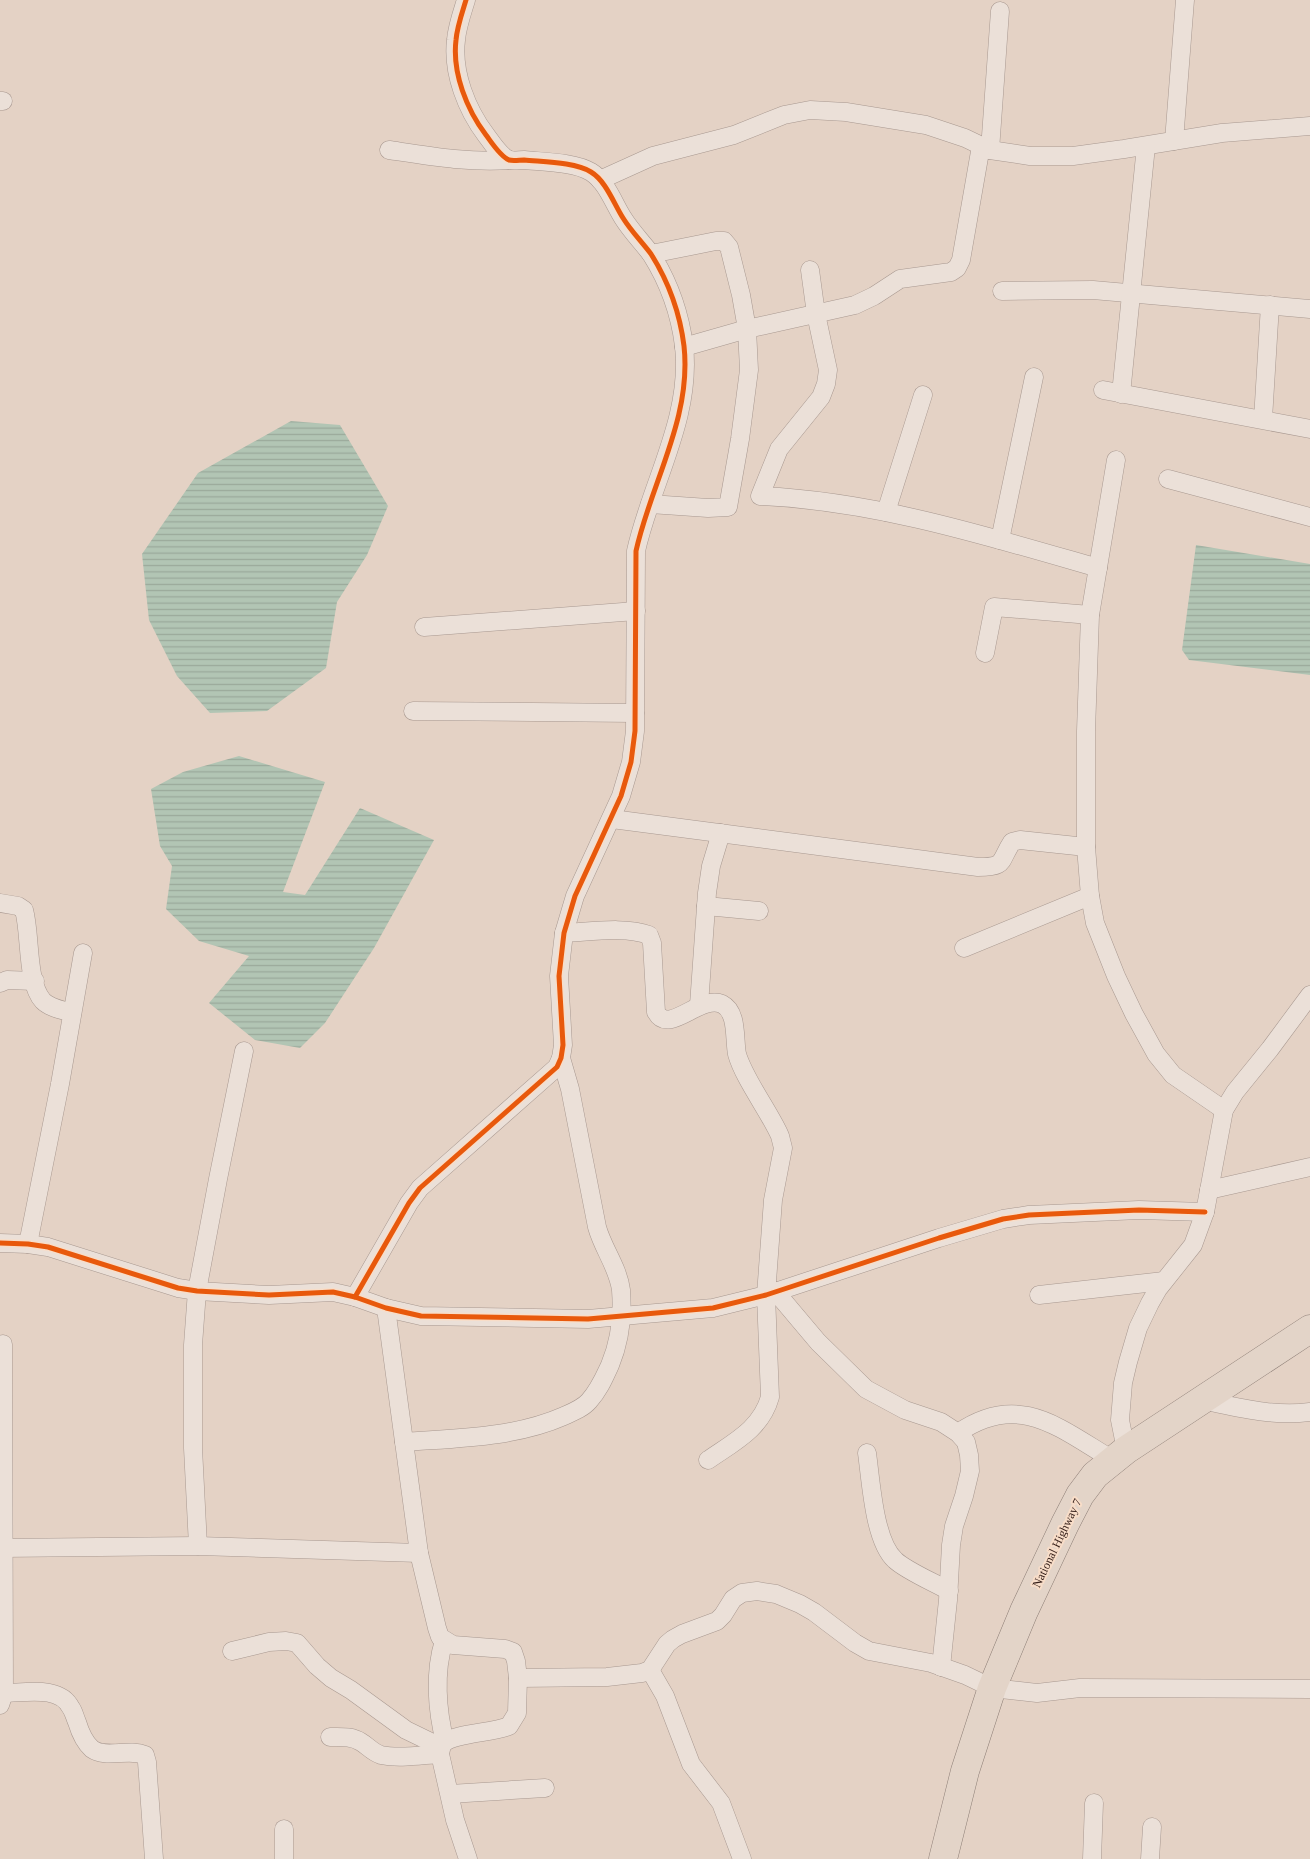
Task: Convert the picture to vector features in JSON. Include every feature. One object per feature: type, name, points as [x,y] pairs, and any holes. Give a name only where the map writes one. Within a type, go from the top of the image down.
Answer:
[{"type":"main road","name":"National Highway 7","points":[[943,1859],[965,1771],[992,1688],[1010,1643],[1080,1495],[1095,1475],[1119,1455],[1310,1329]]},
{"type":"street","points":[[466,0],[456,41],[458,77],[474,118],[495,147],[510,160]]},
{"type":"street","points":[[1174,141],[1185,0]]},
{"type":"street","points":[[684,347],[747,329],[855,305],[874,296],[900,279],[951,272],[957,268],[961,260],[986,148],[1000,11]]},
{"type":"street","points":[[600,180],[653,156],[734,134],[784,115],[810,110],[846,112],[926,125],[965,138],[986,148],[1030,156],[1073,156],[1222,133],[1310,126]]},
{"type":"street","points":[[1121,394],[1146,146]]},
{"type":"street","points":[[355,1297],[409,1203],[420,1188],[557,1067],[561,1058],[563,1045],[559,976],[564,932],[575,896],[621,796],[630,762],[635,731],[636,551],[642,526],[675,434],[684,382],[684,347],[678,314],[665,280],[651,254],[624,220],[600,180],[592,172],[579,167],[545,162],[510,160],[488,162],[389,150]]},
{"type":"street","points":[[650,504],[728,508],[749,370],[747,329],[741,295],[729,247],[724,241],[716,240],[651,254]]},
{"type":"street","points":[[810,270],[816,314],[828,370],[826,384],[821,397],[779,449],[760,496],[798,498],[886,512],[1000,540],[1098,568]]},
{"type":"street","points":[[1002,291],[1093,290],[1310,309]]},
{"type":"street","points":[[1263,420],[1270,305]]},
{"type":"street","points":[[1000,540],[1034,377]]},
{"type":"street","points":[[1103,390],[1310,429]]},
{"type":"street","points":[[886,512],[923,395]]},
{"type":"street","points":[[1116,460],[1090,614],[1086,730],[1086,847],[1090,896],[1095,923],[1116,976],[1156,1054],[1173,1075],[1224,1110]]},
{"type":"street","points":[[1168,479],[1310,517]]},
{"type":"street","points":[[985,653],[994,607],[1090,614]]},
{"type":"street","points":[[424,627],[636,611]]},
{"type":"street","points":[[413,711],[635,713]]},
{"type":"street","points":[[612,819],[978,867],[995,867],[1002,861],[1012,842],[1020,840],[1086,847]]},
{"type":"street","points":[[700,1005],[706,906],[711,866],[721,833]]},
{"type":"street","points":[[964,948],[1090,896]]},
{"type":"street","points":[[0,903],[18,906],[24,910],[27,919],[28,950],[34,981],[44,1002],[72,1013]]},
{"type":"street","points":[[706,906],[758,911]]},
{"type":"street","points":[[564,932],[628,931],[641,932],[649,936],[652,943],[656,1012],[659,1018],[665,1020],[674,1019],[700,1005],[714,1002],[722,1004],[729,1011],[734,1024],[738,1054],[743,1067],[780,1136],[782,1148],[773,1200],[770,1293],[770,1397],[766,1410],[760,1420],[744,1435],[708,1460]]},
{"type":"street","points":[[28,1244],[83,953]]},
{"type":"street","points":[[0,983],[7,980],[34,981]]},
{"type":"street","points":[[958,1433],[987,1417],[1006,1414],[1036,1416],[1119,1455],[1123,1383],[1138,1328],[1150,1303],[1164,1281],[1193,1245],[1205,1212],[1224,1110],[1235,1092],[1310,995]]},
{"type":"street","points":[[198,1546],[193,1448],[192,1346],[197,1291],[244,1051]]},
{"type":"street","points":[[404,1442],[492,1435],[524,1430],[554,1421],[576,1411],[589,1402],[602,1384],[619,1336],[621,1291],[617,1271],[597,1227],[570,1089],[561,1058]]},
{"type":"street","points":[[1209,1190],[1310,1167]]},
{"type":"street","points":[[0,1243],[28,1244],[48,1248],[178,1288],[197,1291],[269,1295],[333,1292],[421,1316],[588,1319],[713,1308],[770,1293],[1003,1219],[1029,1215],[1139,1210],[1205,1212]]},
{"type":"street","points":[[1039,1295],[1164,1281]]},
{"type":"street","points":[[770,1293],[866,1389],[904,1410],[941,1422],[958,1433],[966,1442],[970,1471],[952,1536],[949,1591],[941,1667]]},
{"type":"street","points":[[330,1737],[352,1738],[362,1742],[372,1751],[392,1756],[442,1748],[460,1737],[509,1726],[518,1712],[518,1678],[513,1652],[505,1649],[462,1646],[444,1641],[440,1637],[437,1628],[419,1553],[386,1308]]},
{"type":"street","points":[[3,1344],[2,1699],[50,1692],[58,1695],[71,1706],[85,1742],[94,1750],[106,1753],[137,1752],[145,1755],[154,1859]]},
{"type":"street","points":[[1201,1400],[1272,1414],[1291,1415],[1310,1412]]},
{"type":"street","points":[[866,1453],[878,1527],[888,1552],[896,1561],[949,1591]]},
{"type":"street","points":[[2,1548],[198,1546],[419,1553]]},
{"type":"street","points":[[518,1678],[607,1677],[634,1675],[650,1670],[667,1644],[682,1634],[717,1621],[733,1599],[742,1593],[756,1591],[776,1594],[800,1604],[869,1651],[941,1667],[965,1675],[992,1688],[1037,1693],[1080,1688],[1310,1688]]},
{"type":"street","points":[[232,1651],[269,1642],[286,1641],[297,1643],[317,1666],[331,1678],[351,1690],[406,1730],[442,1748]]},
{"type":"street","points":[[444,1641],[438,1668],[442,1748],[455,1820],[468,1859]]},
{"type":"street","points":[[650,1670],[666,1696],[673,1712],[691,1764],[722,1803],[742,1859]]},
{"type":"street","points":[[450,1794],[545,1788]]},
{"type":"street","points":[[1092,1859],[1094,1803]]},
{"type":"street","points":[[1150,1859],[1152,1827]]},
{"type":"street","points":[[284,1829],[284,1859]]},
{"type":"shaded area","points":[[291,421],[340,425],[388,506],[367,555],[337,602],[326,668],[267,711],[210,713],[177,676],[149,620],[142,554],[198,473]]},
{"type":"shaded area","points":[[1196,545],[1310,564],[1310,675],[1189,660],[1182,650]]},
{"type":"shaded area","points":[[239,756],[325,782],[283,892],[305,895],[360,808],[434,840],[374,948],[325,1023],[300,1048],[255,1040],[209,1003],[249,956],[199,941],[166,909],[172,866],[160,846],[151,789],[183,772]]},
{"type":"cycle path","points":[[355,1297],[409,1203],[420,1188],[557,1067],[561,1058],[563,1045],[559,976],[564,933],[575,896],[621,796],[631,762],[635,731],[636,551],[676,425],[685,373],[682,334],[668,287],[651,254],[626,223],[601,181],[591,172],[568,164],[509,160],[502,156],[479,125],[462,90],[456,65],[457,35],[466,0]]},
{"type":"cycle path","points":[[0,1243],[48,1247],[178,1288],[197,1291],[269,1295],[333,1292],[421,1316],[588,1319],[713,1308],[766,1295],[1003,1219],[1029,1215],[1139,1210],[1205,1212]]}]
